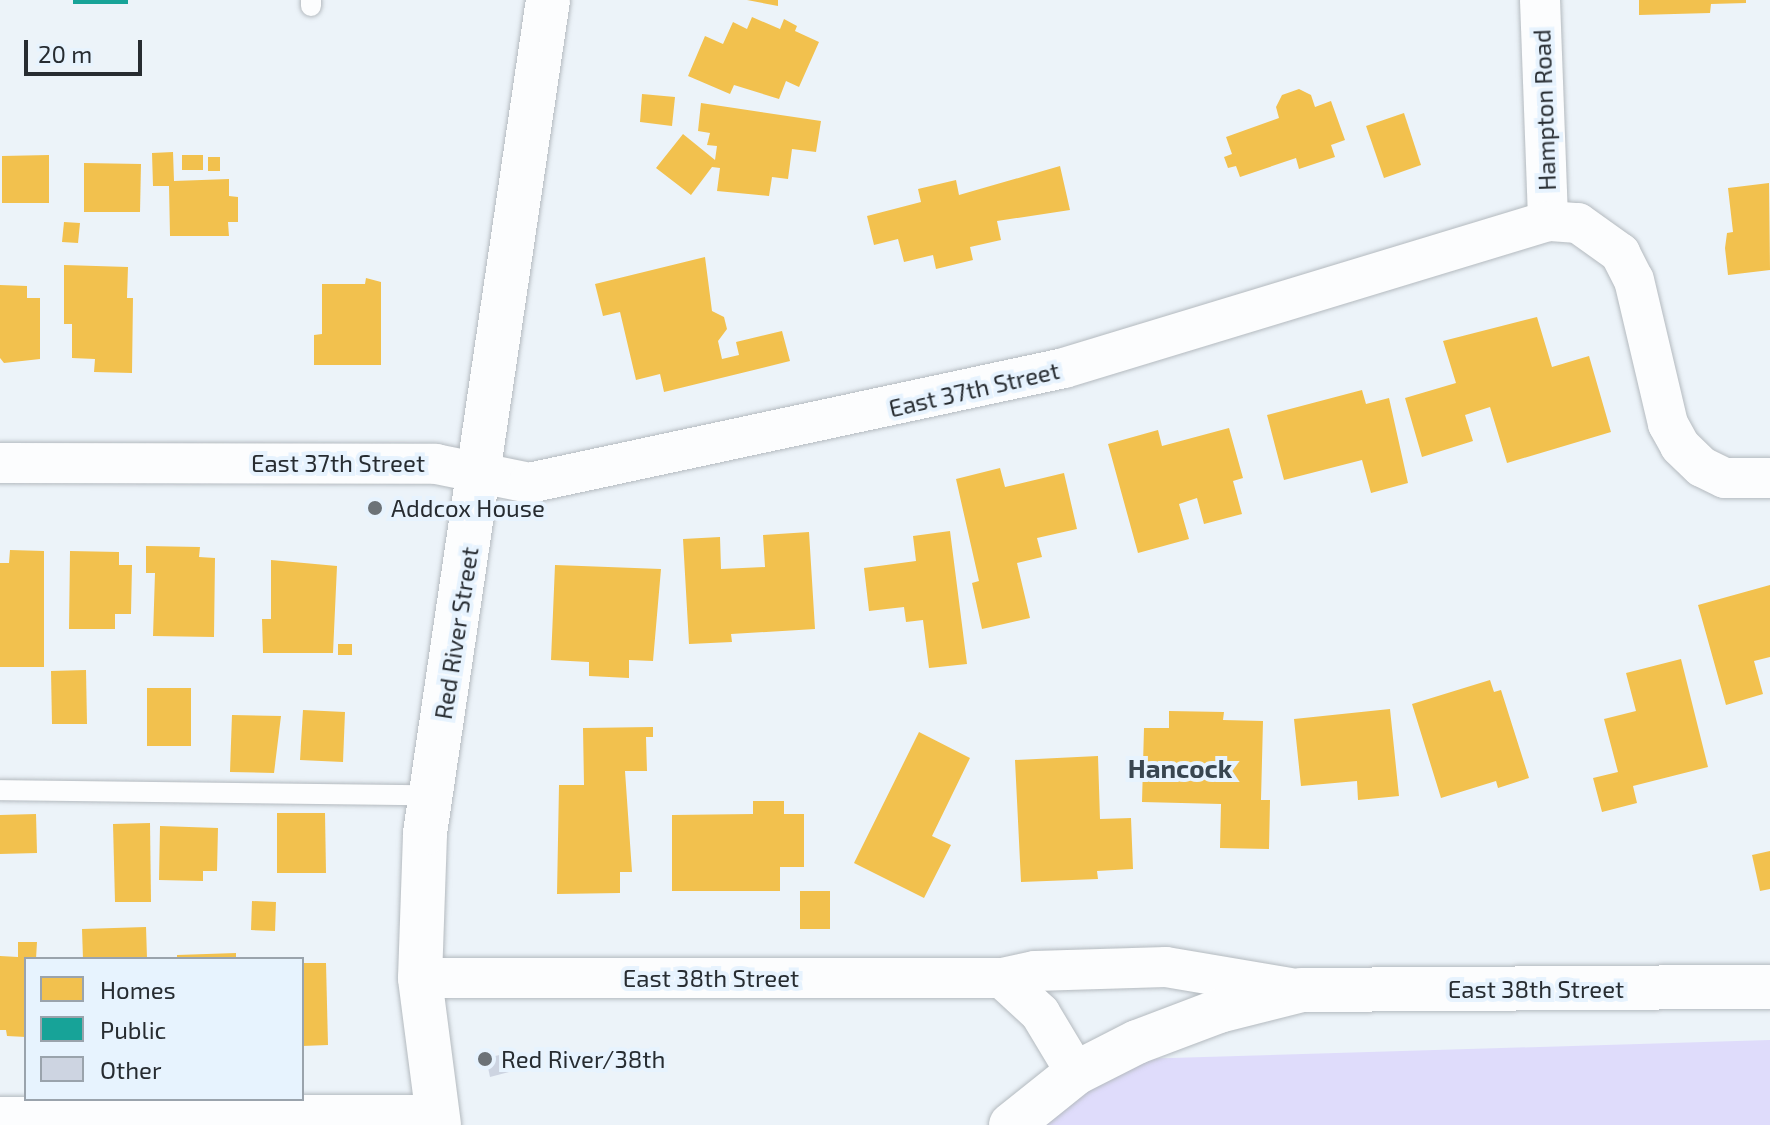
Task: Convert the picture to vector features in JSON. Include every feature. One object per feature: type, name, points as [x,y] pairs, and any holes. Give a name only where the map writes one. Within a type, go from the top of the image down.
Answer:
[{"type":"main road","name":"Red River Street","points":[[438,1120],[420,978],[420,901],[431,795],[481,474],[548,0]]},
{"type":"main road","name":"East 38th Street","points":[[1011,1125],[1076,1073],[1137,1042],[1219,1011],[1302,990],[1770,987]]},
{"type":"street","name":"Hampton Road","points":[[1540,0],[1548,221]]},
{"type":"street","name":"East 37th Street","points":[[0,463],[436,464],[529,483],[957,395],[1064,368],[1548,221],[1578,223],[1620,253],[1634,280],[1668,424],[1680,446],[1702,467],[1725,478],[1770,478]]},
{"type":"street","name":"East 38th Street","points":[[420,978],[1002,978],[1035,971],[1166,967],[1302,990]]},
{"type":"street","points":[[1002,978],[1040,1013],[1076,1073]]},
{"type":"street","points":[[0,1117],[438,1120]]},
{"type":"lane","points":[[0,790],[431,795]]},
{"type":"shaded area","points":[[1770,1040],[1770,1125],[1034,1125],[1103,1060]]},
{"type":"building: Homes","points":[[747,0],[778,0],[778,6]]},
{"type":"building: Homes","points":[[1639,0],[1746,0],[1746,3],[1711,4],[1710,13],[1639,15]]},
{"type":"building: Homes","points":[[752,17],[780,29],[784,19],[797,26],[795,31],[819,42],[799,87],[786,81],[779,99],[734,85],[730,94],[688,76],[705,36],[723,44],[733,22],[747,29]]},
{"type":"building: Homes","points":[[1299,89],[1311,95],[1315,107],[1331,101],[1345,140],[1331,145],[1335,157],[1299,169],[1296,158],[1240,177],[1236,166],[1228,168],[1224,157],[1232,154],[1226,137],[1279,118],[1276,107],[1282,95]]},
{"type":"building: Homes","points":[[642,94],[675,97],[672,126],[640,122]]},
{"type":"building: Homes","points":[[701,103],[821,121],[816,152],[792,149],[788,179],[772,177],[769,196],[717,191],[720,168],[712,167],[691,195],[656,168],[683,134],[715,160],[717,146],[707,145],[710,133],[698,131]]},
{"type":"building: Homes","points":[[1404,113],[1421,165],[1384,178],[1366,126]]},
{"type":"building: Homes","points":[[173,152],[174,181],[229,179],[229,196],[238,197],[238,222],[228,222],[229,236],[170,236],[169,186],[153,186],[152,153]]},
{"type":"building: Homes","points":[[49,155],[49,203],[2,203],[2,156]]},
{"type":"building: Homes","points":[[182,155],[203,155],[203,170],[182,170]]},
{"type":"building: Homes","points":[[208,157],[220,157],[220,171],[208,171]]},
{"type":"building: Homes","points":[[84,163],[141,164],[140,212],[84,212]]},
{"type":"building: Homes","points":[[1060,166],[1070,210],[997,221],[1001,240],[970,247],[973,260],[936,269],[933,255],[904,262],[898,239],[874,245],[867,216],[921,202],[918,189],[956,180],[959,195]]},
{"type":"building: Homes","points":[[1769,183],[1770,270],[1728,275],[1725,248],[1727,233],[1733,232],[1728,188]]},
{"type":"building: Homes","points":[[64,222],[80,223],[78,243],[62,242]]},
{"type":"building: Homes","points":[[705,257],[712,311],[724,317],[727,329],[718,341],[722,359],[739,355],[736,342],[782,331],[790,361],[664,392],[660,374],[636,380],[620,312],[603,316],[595,284]]},
{"type":"building: Homes","points":[[64,265],[128,267],[127,298],[133,298],[132,373],[94,372],[95,359],[72,358],[72,324],[64,324]]},
{"type":"building: Homes","points":[[366,278],[381,282],[381,365],[314,365],[314,335],[322,334],[322,284],[365,284]]},
{"type":"building: Homes","points":[[0,285],[27,286],[27,298],[40,298],[40,359],[4,363],[0,358]]},
{"type":"building: Homes","points":[[1537,317],[1552,367],[1589,356],[1611,432],[1507,463],[1490,407],[1465,415],[1473,441],[1422,457],[1405,398],[1456,383],[1443,341]]},
{"type":"building: Homes","points":[[1362,390],[1366,404],[1389,398],[1408,483],[1371,493],[1362,460],[1284,480],[1267,415]]},
{"type":"building: Homes","points":[[1229,428],[1243,478],[1233,481],[1242,514],[1204,524],[1197,498],[1179,504],[1189,539],[1138,553],[1108,444],[1158,430],[1162,446]]},
{"type":"building: Homes","points":[[1000,468],[1005,487],[1064,473],[1077,529],[1037,538],[1042,557],[1017,563],[1030,618],[982,629],[972,583],[979,581],[956,479]]},
{"type":"building: Homes","points":[[950,531],[967,664],[929,668],[923,620],[906,622],[904,607],[869,611],[864,568],[916,561],[913,536]]},
{"type":"building: Homes","points":[[809,532],[815,629],[731,634],[732,642],[689,644],[683,539],[720,537],[721,569],[765,567],[763,535]]},
{"type":"building: Homes","points":[[146,546],[200,547],[199,557],[215,558],[214,637],[153,636],[155,573],[146,573]]},
{"type":"building: Homes","points":[[10,550],[44,551],[44,667],[0,667],[0,563],[9,563]]},
{"type":"building: Homes","points":[[70,551],[119,552],[119,565],[132,565],[131,614],[115,614],[115,629],[69,629]]},
{"type":"building: Homes","points":[[271,560],[337,566],[333,653],[263,653],[262,619],[271,619]]},
{"type":"building: Homes","points":[[555,565],[661,569],[653,661],[629,660],[629,678],[589,676],[589,662],[551,660]]},
{"type":"building: Homes","points":[[1770,585],[1770,657],[1754,661],[1763,694],[1726,705],[1698,605]]},
{"type":"building: Homes","points":[[338,644],[352,644],[352,655],[338,655]]},
{"type":"building: Homes","points":[[1681,659],[1708,767],[1633,786],[1637,803],[1602,812],[1593,778],[1618,772],[1604,719],[1636,711],[1626,673]]},
{"type":"building: Homes","points":[[86,670],[87,724],[52,724],[51,671]]},
{"type":"building: Homes","points":[[1490,680],[1494,692],[1501,690],[1529,778],[1498,788],[1496,781],[1441,798],[1412,704]]},
{"type":"building: Homes","points":[[147,688],[191,688],[191,746],[147,746]]},
{"type":"building: Homes","points":[[1390,709],[1399,796],[1358,800],[1357,781],[1301,786],[1294,719]]},
{"type":"building: Homes","points":[[303,710],[345,712],[343,762],[300,760]]},
{"type":"building: Homes","points":[[1169,711],[1224,712],[1223,720],[1263,721],[1261,800],[1270,800],[1269,849],[1220,848],[1221,804],[1142,802],[1144,728],[1169,728]]},
{"type":"building: Homes","points":[[232,715],[281,716],[274,773],[230,772]]},
{"type":"building: Homes","points":[[653,727],[653,737],[646,737],[647,771],[625,771],[632,872],[620,872],[620,893],[557,894],[559,785],[584,785],[583,728]]},
{"type":"building: Homes","points":[[919,732],[970,758],[932,836],[951,845],[924,898],[854,863]]},
{"type":"building: Homes","points":[[1098,756],[1100,819],[1131,818],[1133,869],[1097,871],[1098,879],[1021,882],[1015,760]]},
{"type":"building: Homes","points":[[753,801],[784,801],[784,814],[804,814],[804,867],[780,867],[780,891],[672,891],[672,815],[753,814]]},
{"type":"building: Homes","points":[[277,813],[325,813],[326,873],[277,873]]},
{"type":"building: Homes","points":[[36,814],[37,853],[0,854],[0,815]]},
{"type":"building: Homes","points":[[150,823],[151,902],[115,902],[113,824]]},
{"type":"building: Homes","points":[[160,826],[218,828],[217,871],[203,871],[203,881],[159,880]]},
{"type":"building: Homes","points":[[1770,851],[1770,889],[1760,891],[1752,855]]},
{"type":"building: Homes","points":[[800,891],[830,891],[830,929],[800,929]]},
{"type":"building: Homes","points":[[252,901],[276,902],[275,931],[251,930]]},
{"type":"building: Homes","points":[[146,927],[147,957],[83,957],[82,929]]},
{"type":"building: Homes","points":[[18,942],[37,942],[36,957],[24,957],[24,1037],[7,1036],[6,1030],[0,1030],[0,956],[18,957]]},
{"type":"building: Homes","points":[[236,953],[236,957],[177,957]]},
{"type":"building: Homes","points":[[304,963],[326,963],[328,1045],[304,1046]]},
{"type":"building: Public","points":[[73,0],[128,0],[128,4],[73,4]]},
{"type":"building: Other","points":[[504,1054],[509,1072],[490,1077],[486,1058]]},
{"type":"place","name":"Addcox House","points":[[375,508]]},
{"type":"place","name":"Red River/38th","points":[[485,1059]]},
{"type":"district","name":"Hancock","points":[[1180,768]]}]
